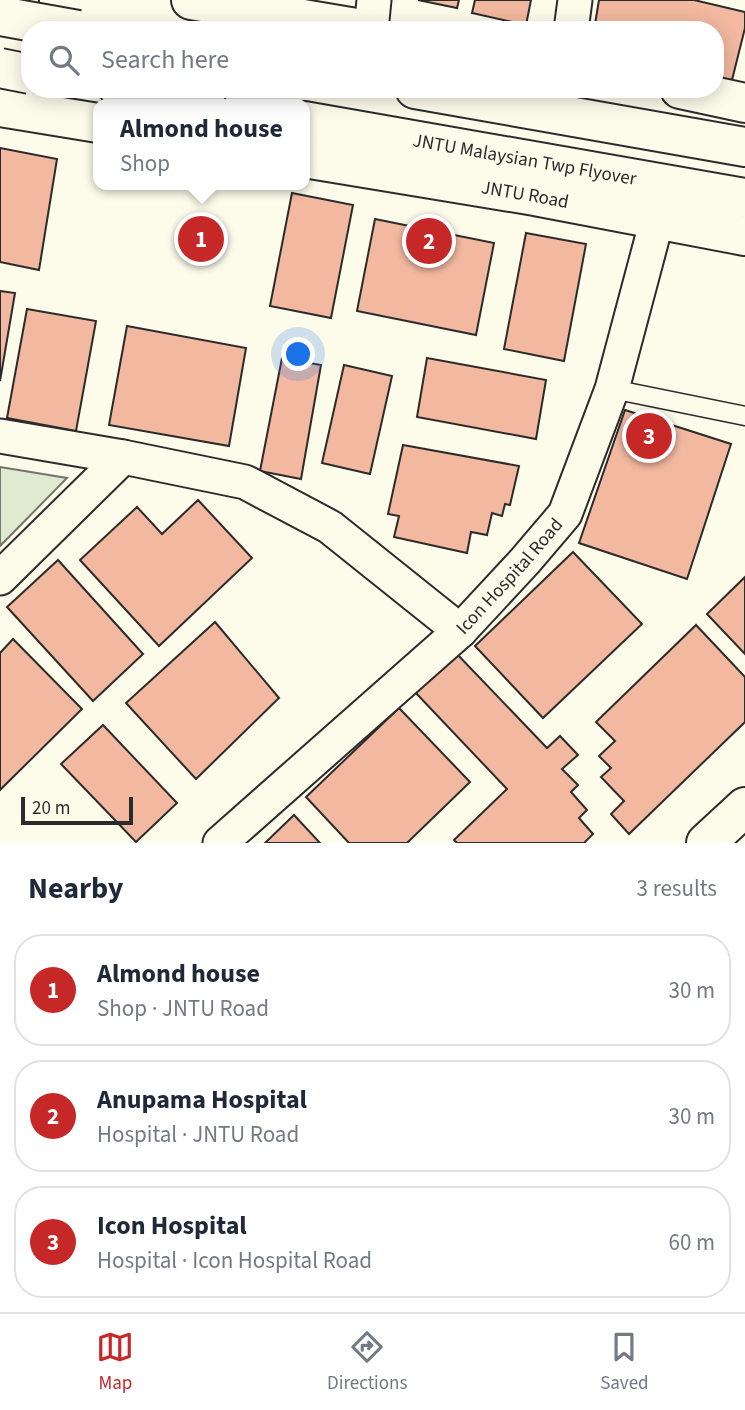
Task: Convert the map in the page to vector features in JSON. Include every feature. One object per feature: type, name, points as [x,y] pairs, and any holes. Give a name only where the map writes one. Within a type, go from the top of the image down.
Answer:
[{"type":"main road","points":[[0,94],[19,0]]},
{"type":"main road","points":[[191,0],[316,21]]},
{"type":"main road","points":[[0,16],[28,21]]},
{"type":"main road","points":[[0,68],[21,72]]},
{"type":"main road","points":[[466,98],[745,147]]},
{"type":"main road","points":[[722,98],[745,103]]},
{"type":"main road","points":[[0,107],[93,122]]},
{"type":"main road","name":"JNTU Malaysian Twp Flyover","points":[[310,122],[745,198]]},
{"type":"main road","name":"JNTU Road","points":[[310,159],[536,196],[745,236]]},
{"type":"main road","points":[[706,843],[745,807]]},
{"type":"street","points":[[370,21],[374,0]]},
{"type":"street","points":[[572,21],[575,0]]},
{"type":"street","name":"Icon Hospital Road","points":[[220,843],[460,631],[565,514],[612,389],[657,220]]},
{"type":"street","points":[[0,436],[245,482],[330,527],[460,631]]},
{"type":"street","points":[[0,579],[123,457]]},
{"type":"lane","points":[[612,389],[745,416]]},
{"type":"green space","points":[[0,467],[67,478],[0,546]]},
{"type":"building","points":[[418,0],[459,0],[457,8]]},
{"type":"building","points":[[475,0],[531,0],[527,21],[508,21],[472,13]]},
{"type":"building","points":[[599,0],[694,0],[745,12],[745,28],[732,80],[724,79],[724,21],[596,21]]},
{"type":"building","points":[[0,148],[57,159],[39,270],[0,262]]},
{"type":"building","points":[[292,193],[353,205],[331,318],[270,306]]},
{"type":"building","points":[[375,219],[494,243],[476,335],[357,311]]},
{"type":"building","points":[[526,233],[586,244],[564,361],[504,349]]},
{"type":"building","points":[[0,291],[15,293],[0,381]]},
{"type":"building","points":[[27,309],[96,321],[76,431],[7,418]]},
{"type":"building","points":[[127,326],[246,348],[229,446],[109,425]]},
{"type":"building","points":[[282,358],[321,365],[301,479],[260,471]]},
{"type":"building","points":[[427,358],[546,380],[536,439],[417,417]]},
{"type":"building","points":[[344,365],[392,376],[370,474],[322,463]]},
{"type":"building","points":[[625,410],[731,444],[687,579],[579,543]]},
{"type":"building","points":[[403,445],[519,466],[510,505],[505,504],[502,516],[492,513],[487,535],[471,532],[467,553],[394,537],[399,516],[388,514]]},
{"type":"building","points":[[198,500],[252,558],[159,646],[80,560],[137,507],[162,534]]},
{"type":"building","points":[[573,552],[642,624],[543,718],[475,646]]},
{"type":"building","points":[[58,560],[143,654],[93,701],[7,607]]},
{"type":"building","points":[[745,577],[745,654],[707,614]]},
{"type":"building","points":[[215,622],[279,698],[196,779],[126,703]]},
{"type":"building","points":[[696,625],[745,677],[745,722],[629,834],[611,814],[624,801],[601,777],[611,768],[599,756],[615,741],[596,722]]},
{"type":"building","points":[[13,639],[82,709],[0,790],[0,653]]},
{"type":"building","points":[[455,652],[547,748],[560,736],[578,755],[562,769],[578,785],[571,792],[587,810],[579,818],[593,834],[584,843],[457,843],[454,840],[507,789],[414,691]]},
{"type":"building","points":[[399,708],[470,782],[407,843],[349,843],[306,797]]},
{"type":"building","points":[[103,725],[177,803],[136,842],[61,764]]},
{"type":"building","points":[[294,815],[320,843],[265,843]]},
{"type":"place","name":"Almond house","points":[[201,239]]},
{"type":"place","name":"Anupama Hospital","points":[[429,241]]},
{"type":"place","name":"Icon Hospital","points":[[649,436]]}]
